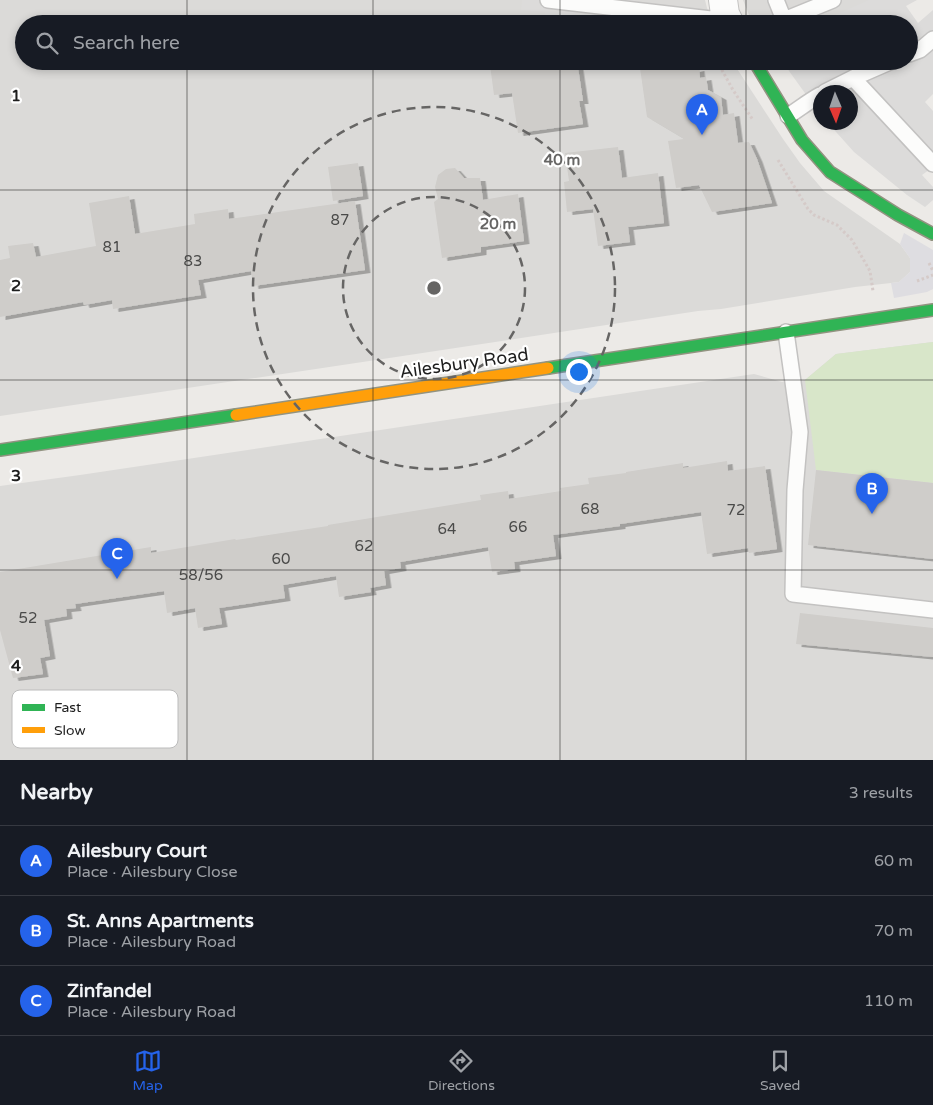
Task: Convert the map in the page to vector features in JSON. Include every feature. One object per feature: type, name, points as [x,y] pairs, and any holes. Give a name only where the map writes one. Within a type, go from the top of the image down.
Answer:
[{"type":"main road","points":[[760,70],[802,140],[830,172],[898,215],[933,234]]},
{"type":"main road","name":"Ailesbury Road","points":[[0,450],[933,310]]},
{"type":"lane","points":[[548,0],[677,15]]},
{"type":"lane","points":[[776,0],[779,15]]},
{"type":"lane","points":[[798,15],[833,0]]},
{"type":"lane","points":[[918,51],[933,39]]},
{"type":"lane","points":[[839,85],[871,70]]},
{"type":"lane","points":[[853,78],[933,164]]},
{"type":"lane","points":[[788,116],[813,100]]},
{"type":"lane","points":[[786,332],[800,432],[795,490],[793,594],[933,610]]},
{"type":"shaded area","points":[[0,0],[705,0],[710,15],[15,15],[15,70],[738,70],[800,163],[824,191],[900,244],[910,258],[910,272],[899,282],[855,287],[721,309],[0,416]]},
{"type":"shaded area","points":[[522,0],[635,0],[633,15],[545,15],[545,12],[521,10]]},
{"type":"shaded area","points":[[743,0],[916,0],[885,15],[749,15]]},
{"type":"shaded area","points":[[869,0],[917,0],[906,6],[912,15],[835,15]]},
{"type":"shaded area","points":[[933,10],[933,94],[925,102],[933,111],[933,167],[922,175],[933,187],[933,200],[925,207],[907,195],[854,152],[834,130],[858,130],[858,85],[813,85],[813,104],[788,70],[918,70],[918,23]]},
{"type":"shaded area","points":[[904,233],[933,250],[933,289],[927,292],[894,298],[891,283],[899,282],[910,272],[910,258],[900,244]]},
{"type":"shaded area","points":[[933,342],[933,760],[0,760],[0,486],[754,374],[782,382],[805,380],[836,354]]},
{"type":"green space","points":[[933,342],[933,483],[816,470],[805,380],[836,354]]},
{"type":"building","points":[[491,70],[578,70],[583,101],[579,101],[583,124],[518,133],[512,93],[494,95]]},
{"type":"building","points":[[640,70],[699,70],[700,78],[706,77],[708,90],[721,97],[723,115],[734,113],[738,143],[749,142],[772,203],[712,212],[699,185],[676,188],[668,141],[684,139],[647,117]]},
{"type":"building","points":[[618,147],[622,178],[658,173],[664,223],[628,227],[630,242],[598,246],[593,209],[567,212],[564,182],[569,181],[565,153]]},
{"type":"building","points":[[358,163],[363,196],[333,201],[328,167]]},
{"type":"building","points":[[455,168],[464,178],[480,178],[483,200],[518,194],[524,241],[481,247],[481,252],[442,258],[434,202],[438,199],[435,187],[438,175],[446,169]]},
{"type":"building","points":[[129,196],[135,234],[195,224],[194,214],[228,209],[229,219],[355,201],[365,270],[253,286],[251,271],[198,280],[201,295],[113,309],[112,300],[84,305],[83,302],[0,317],[0,260],[10,258],[8,246],[33,243],[36,257],[96,246],[89,203]]},
{"type":"building","points":[[727,461],[728,471],[765,466],[777,549],[749,553],[748,548],[707,554],[701,512],[553,535],[556,556],[514,562],[515,569],[492,572],[488,547],[400,562],[401,568],[384,571],[386,585],[370,588],[371,592],[339,597],[336,576],[283,585],[285,598],[219,608],[222,624],[198,628],[195,608],[167,613],[164,591],[75,604],[76,608],[66,609],[67,616],[44,620],[50,656],[40,658],[43,674],[13,678],[0,630],[0,572],[151,547],[151,553],[328,526],[481,500],[480,495],[508,491],[509,499],[561,491],[560,488],[589,484],[588,478],[683,463],[683,468]]},
{"type":"building","points":[[816,470],[933,483],[933,559],[808,545]]},
{"type":"building","points":[[800,613],[933,628],[933,657],[796,644]]},
{"type":"traffic: fast","points":[[759,70],[802,140],[830,172],[898,215],[933,234]]},
{"type":"traffic: fast","points":[[548,368],[933,310]]},
{"type":"traffic: fast","points":[[0,450],[236,415]]},
{"type":"traffic: slow","points":[[236,415],[548,368]]},
{"type":"place","name":"Ailesbury Court","points":[[702,135]]},
{"type":"place","name":"St. Anns Apartments","points":[[872,514]]},
{"type":"place","name":"Zinfandel","points":[[117,579]]}]
